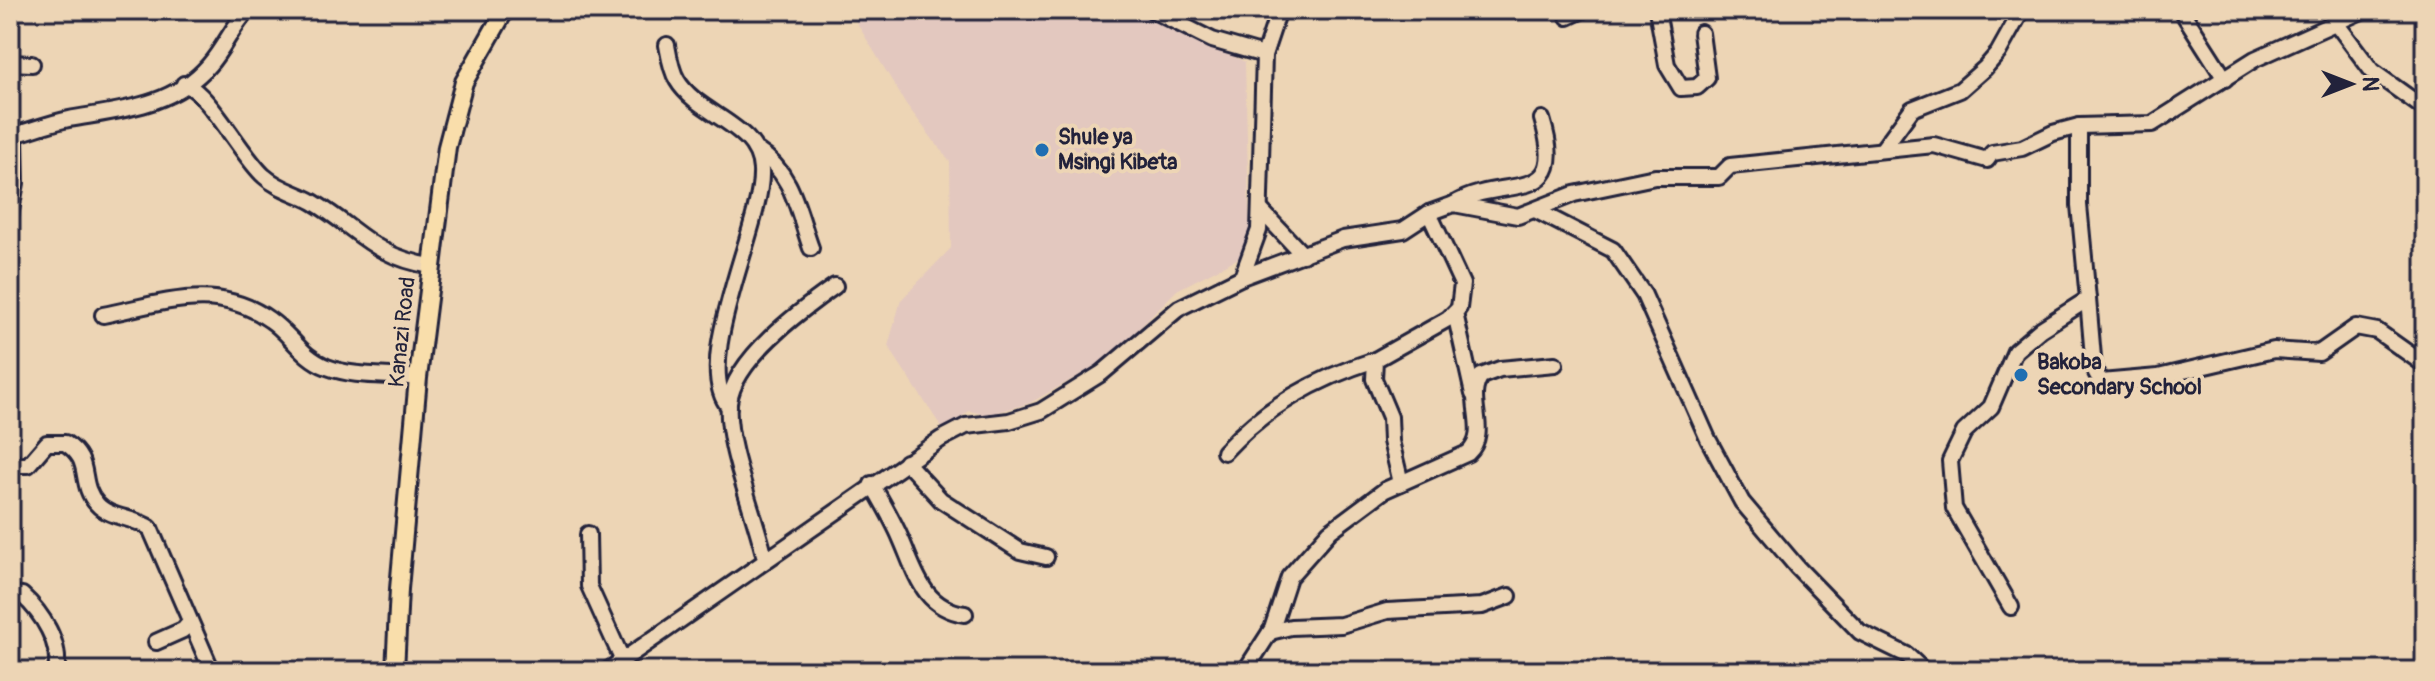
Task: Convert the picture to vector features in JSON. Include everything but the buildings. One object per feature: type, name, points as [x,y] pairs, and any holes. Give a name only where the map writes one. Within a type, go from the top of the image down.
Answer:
[{"type":"main road","name":"Kanazi Road","points":[[395,671],[399,589],[418,378],[447,147],[464,82],[505,10]]},
{"type":"street","points":[[10,216],[16,183],[12,136],[71,119],[141,108],[184,84],[209,65],[235,24],[248,10]]},
{"type":"street","points":[[1152,10],[1212,40],[1264,55]]},
{"type":"street","points":[[1242,277],[1255,249],[1260,209],[1264,55],[1279,10]]},
{"type":"street","points":[[1568,17],[1583,10]]},
{"type":"street","points":[[1657,10],[1667,65],[1681,88],[1697,87],[1707,78],[1701,33]]},
{"type":"street","points":[[1882,150],[1912,109],[1960,90],[1985,68],[1998,53],[2022,10]]},
{"type":"street","points":[[2181,10],[2225,79]]},
{"type":"street","points":[[1454,204],[1508,216],[1535,210],[1574,194],[1655,177],[1719,177],[1730,166],[1934,145],[1987,160],[1992,153],[2022,148],[2053,133],[2079,126],[2152,124],[2255,59],[2364,10]]},
{"type":"street","points":[[2336,23],[2372,71],[2425,109]]},
{"type":"street","points":[[667,45],[676,79],[687,93],[754,144],[758,151],[761,186],[722,336],[721,388],[723,400],[729,407]]},
{"type":"street","points":[[10,63],[32,64]]},
{"type":"street","points":[[184,84],[204,98],[261,174],[311,201],[372,247],[407,262],[431,266]]},
{"type":"street","points":[[607,671],[906,462],[966,426],[1019,419],[1062,400],[1102,373],[1179,308],[1242,277],[1356,235],[1403,230],[1429,213],[1480,191],[1519,187],[1540,180],[1547,171],[1550,157],[1542,119]]},
{"type":"street","points":[[2079,126],[2079,205],[2093,361],[2101,382],[2158,377],[2279,349],[2319,353],[2351,329],[2360,327],[2377,331],[2425,365]]},
{"type":"street","points":[[758,151],[772,160],[791,188],[811,248]]},
{"type":"street","points":[[1260,209],[1303,255]]},
{"type":"street","points":[[1535,210],[1613,250],[1644,295],[1708,439],[1742,502],[1797,567],[1860,632],[1907,655],[1924,671]]},
{"type":"street","points":[[1224,452],[1250,425],[1281,401],[1336,372],[1375,360],[1455,313],[1462,300],[1462,284],[1429,213]]},
{"type":"street","points":[[10,286],[10,294]]},
{"type":"street","points":[[765,559],[735,444],[729,407],[735,386],[745,368],[793,316],[835,286]]},
{"type":"street","points":[[103,315],[170,299],[203,295],[243,305],[271,320],[301,352],[326,367],[360,375],[418,378]]},
{"type":"street","points":[[2011,607],[1954,508],[1950,461],[1964,432],[1991,407],[2015,351],[2041,329],[2088,299]]},
{"type":"street","points":[[1245,671],[1270,632],[1282,589],[1298,565],[1349,515],[1401,483],[1472,449],[1478,436],[1475,402],[1455,313]]},
{"type":"street","points":[[1375,360],[1374,379],[1390,417],[1391,441],[1401,483]]},
{"type":"street","points":[[1475,402],[1478,380],[1488,372],[1555,364]]},
{"type":"street","points":[[10,457],[14,465],[28,465],[53,441],[76,450],[97,505],[150,528],[212,671]]},
{"type":"street","points":[[906,462],[941,500],[1020,551],[1046,557]]},
{"type":"street","points":[[872,484],[901,537],[923,590],[948,611],[965,614]]},
{"type":"street","points":[[588,534],[589,586],[622,659]]},
{"type":"street","points":[[10,594],[22,595],[41,615],[57,653],[56,671]]},
{"type":"street","points":[[1270,632],[1291,627],[1341,625],[1387,611],[1473,608],[1509,596]]},
{"type":"street","points":[[156,642],[183,630],[190,622]]},
{"type":"shaded area","points":[[849,10],[1140,10],[1245,62],[1250,252],[1177,290],[1110,358],[1030,403],[988,415],[969,411],[944,431],[888,346],[901,300],[951,248],[950,162],[906,104]]},
{"type":"place","name":"Shule ya Msingi Kibeta","points":[[1042,150]]},
{"type":"place","name":"Bakoba Secondary School","points":[[2021,375]]}]
